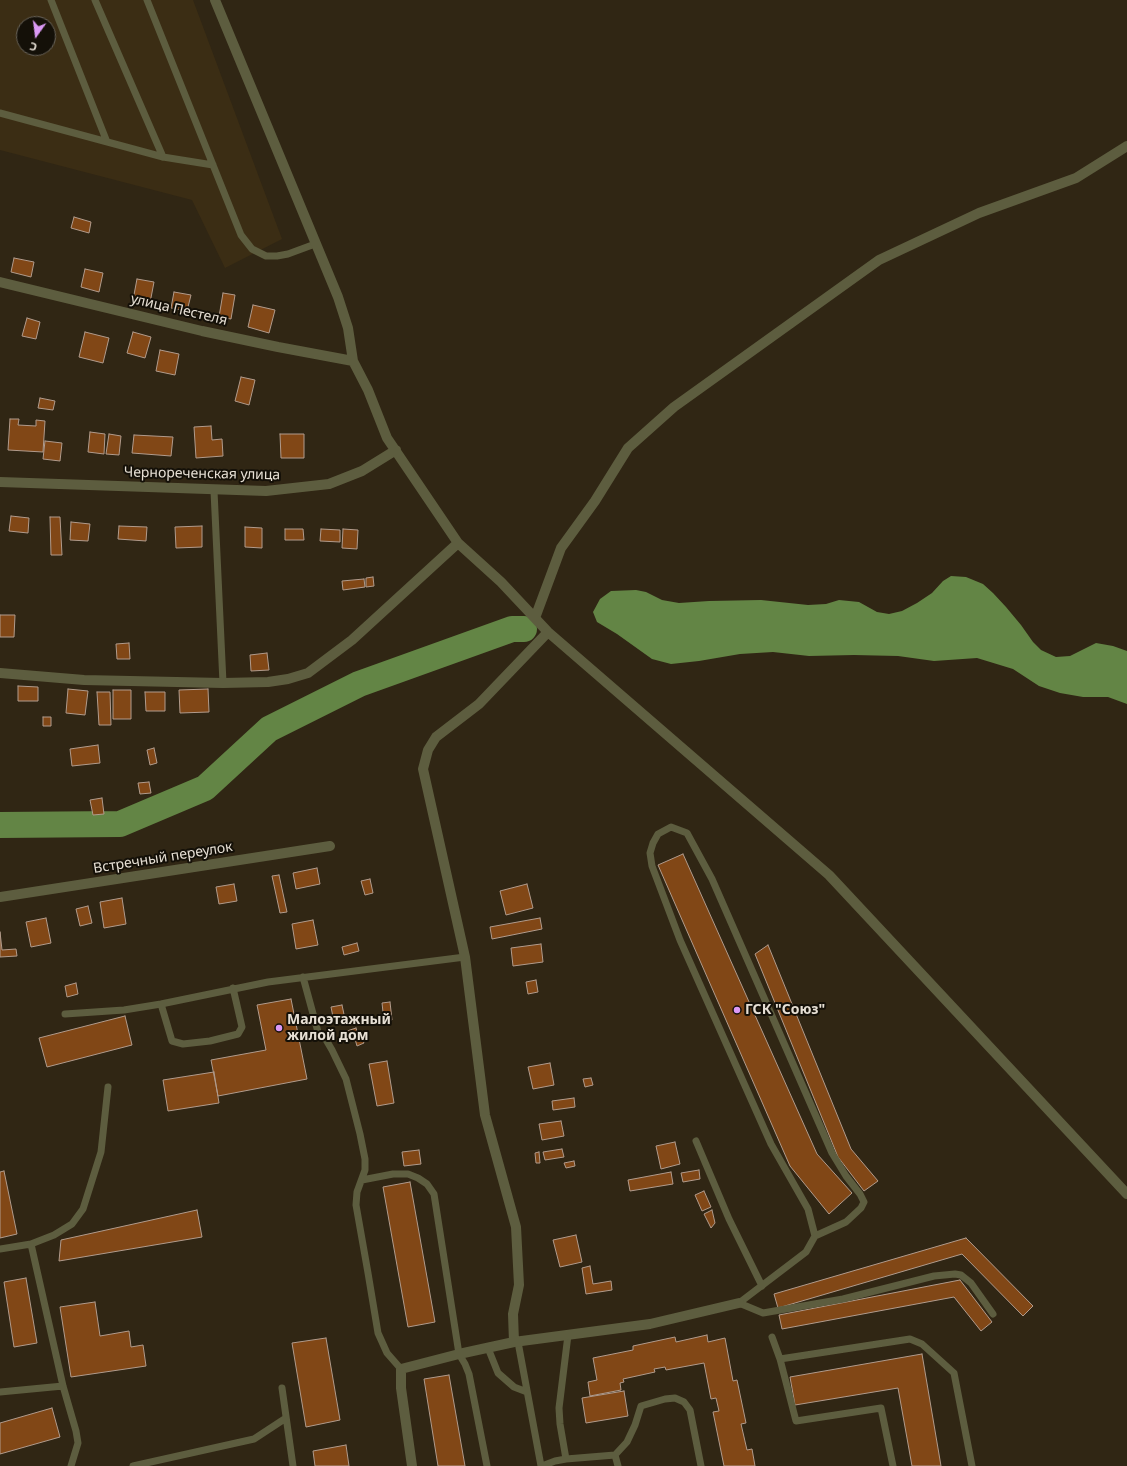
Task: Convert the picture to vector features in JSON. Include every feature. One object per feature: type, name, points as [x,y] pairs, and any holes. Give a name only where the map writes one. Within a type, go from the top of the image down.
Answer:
[{"type":"street","points":[[215,0],[338,297],[348,328],[353,361],[368,390],[387,438],[458,543],[501,582],[548,632],[829,875],[1127,1194]]},
{"type":"street","points":[[535,618],[561,548],[595,500],[628,448],[674,407],[879,260],[980,213],[1076,178],[1127,146]]},
{"type":"street","name":"улица Пестеля","points":[[0,282],[202,331],[353,361]]},
{"type":"street","name":"Чернореченская улица","points":[[0,482],[266,492],[329,484],[362,471],[396,450]]},
{"type":"street","points":[[0,673],[84,680],[223,683],[268,682],[288,679],[308,673],[352,640],[458,543]]},
{"type":"street","points":[[516,1342],[514,1314],[519,1284],[516,1227],[485,1115],[465,957],[423,769],[428,750],[436,737],[479,704],[548,632]]},
{"type":"street","name":"Встречный переулок","points":[[0,897],[330,846]]},
{"type":"street","points":[[412,1466],[401,1388],[401,1368],[516,1342],[650,1324],[738,1303]]},
{"type":"lane","points":[[51,0],[107,142]]},
{"type":"lane","points":[[95,0],[163,157]]},
{"type":"lane","points":[[147,0],[241,235],[252,249],[266,256],[288,254],[315,244]]},
{"type":"lane","points":[[0,113],[163,157],[213,165]]},
{"type":"lane","points":[[214,491],[223,683]]},
{"type":"lane","points":[[738,1303],[806,1252],[815,1236],[846,1222],[862,1208],[864,1202],[832,1153],[712,879],[687,832],[671,827],[658,834],[653,844],[650,853],[652,866],[680,940],[771,1144],[808,1209],[815,1236]]},
{"type":"lane","points":[[65,1014],[124,1010],[161,1004],[233,988],[303,977],[465,957]]},
{"type":"lane","points":[[303,977],[318,1032],[325,1038],[346,1079],[360,1134],[365,1159],[365,1170],[357,1192],[356,1205],[378,1333],[387,1353],[401,1368]]},
{"type":"lane","points":[[161,1004],[172,1040],[183,1044],[210,1041],[238,1034],[242,1027],[233,988]]},
{"type":"lane","points":[[0,1249],[31,1244],[54,1234],[72,1224],[83,1209],[100,1152],[108,1087]]},
{"type":"lane","points":[[696,1141],[729,1219],[762,1286]]},
{"type":"lane","points":[[362,1180],[393,1174],[408,1174],[427,1184],[434,1194],[459,1354],[465,1364],[468,1374],[487,1466]]},
{"type":"lane","points":[[31,1244],[63,1386],[76,1431],[78,1443],[71,1466]]},
{"type":"lane","points":[[738,1303],[763,1313],[837,1300],[934,1276],[955,1274],[961,1275],[971,1283],[993,1314]]},
{"type":"lane","points":[[566,1459],[559,1408],[568,1335]]},
{"type":"lane","points":[[772,1337],[780,1359],[796,1421],[881,1408],[893,1466]]},
{"type":"lane","points":[[780,1359],[910,1339],[922,1344],[954,1373],[972,1466]]},
{"type":"lane","points":[[516,1342],[541,1466],[566,1459],[616,1455],[627,1442],[635,1425],[641,1406],[665,1399],[675,1398],[684,1402],[690,1410],[701,1466]]},
{"type":"lane","points":[[488,1348],[498,1373],[514,1387],[527,1392]]},
{"type":"lane","points":[[0,1392],[63,1386]]},
{"type":"lane","points":[[282,1388],[293,1466]]},
{"type":"lane","points":[[133,1466],[254,1440],[286,1418]]},
{"type":"lane","points":[[616,1455],[618,1466]]},
{"type":"shaded area","points":[[0,0],[193,0],[282,239],[225,268],[192,200],[0,150]]},
{"type":"shaded area","points":[[951,576],[966,577],[983,584],[1006,607],[1041,650],[1056,657],[1070,656],[1096,643],[1113,646],[1127,651],[1127,704],[1108,697],[1083,697],[1060,693],[1039,686],[1013,669],[977,658],[934,661],[898,656],[809,656],[773,652],[740,654],[671,664],[652,659],[617,634],[597,622],[593,612],[600,599],[611,591],[636,590],[646,592],[662,600],[679,603],[761,600],[808,605],[826,604],[839,600],[859,602],[877,612],[889,614],[902,611],[917,603],[932,593],[943,581]]},
{"type":"building","points":[[74,217],[91,222],[89,233],[71,228]]},
{"type":"building","points":[[14,258],[34,262],[31,277],[11,272]]},
{"type":"building","points":[[85,269],[103,273],[99,292],[81,287]]},
{"type":"building","points":[[137,279],[154,282],[150,303],[133,300]]},
{"type":"building","points":[[174,292],[191,295],[187,311],[171,308]]},
{"type":"building","points":[[223,293],[235,295],[231,319],[219,317]]},
{"type":"building","points":[[253,305],[275,310],[269,333],[248,327]]},
{"type":"building","points":[[27,318],[40,322],[36,339],[22,336]]},
{"type":"building","points":[[85,332],[109,338],[103,363],[79,357]]},
{"type":"building","points":[[133,332],[151,337],[145,358],[127,353]]},
{"type":"building","points":[[160,350],[179,354],[175,375],[156,371]]},
{"type":"building","points":[[241,377],[255,380],[249,405],[235,401]]},
{"type":"building","points":[[40,398],[55,401],[53,410],[38,408]]},
{"type":"building","points":[[10,419],[19,419],[18,425],[36,426],[36,420],[45,421],[43,452],[8,450]]},
{"type":"building","points":[[211,426],[212,440],[222,439],[223,456],[196,458],[194,427]]},
{"type":"building","points":[[90,432],[105,434],[104,454],[88,452]]},
{"type":"building","points":[[109,434],[121,436],[119,455],[106,454]]},
{"type":"building","points":[[280,434],[304,434],[304,458],[281,458]]},
{"type":"building","points":[[134,435],[173,437],[171,456],[132,453]]},
{"type":"building","points":[[45,441],[62,443],[60,461],[43,459]]},
{"type":"building","points":[[11,516],[29,518],[28,533],[9,531]]},
{"type":"building","points":[[50,517],[60,517],[62,555],[51,555]]},
{"type":"building","points":[[71,522],[90,524],[88,541],[70,540]]},
{"type":"building","points":[[119,526],[147,527],[146,541],[118,539]]},
{"type":"building","points":[[202,526],[202,547],[176,548],[175,527]]},
{"type":"building","points":[[245,527],[262,528],[262,548],[245,547]]},
{"type":"building","points":[[285,529],[303,529],[304,540],[285,540]]},
{"type":"building","points":[[321,529],[340,530],[340,542],[320,541]]},
{"type":"building","points":[[343,529],[358,530],[357,549],[342,548]]},
{"type":"building","points":[[373,577],[374,586],[366,587],[366,578]]},
{"type":"building","points":[[364,579],[365,587],[343,590],[342,581]]},
{"type":"building","points":[[0,615],[15,615],[14,637],[0,637]]},
{"type":"building","points":[[129,643],[130,659],[117,659],[116,644]]},
{"type":"building","points":[[267,653],[269,670],[251,671],[250,655]]},
{"type":"building","points":[[18,686],[38,687],[38,701],[18,701]]},
{"type":"building","points":[[68,689],[88,691],[85,715],[66,713]]},
{"type":"building","points":[[208,689],[209,712],[180,713],[179,690]]},
{"type":"building","points":[[113,690],[131,690],[131,719],[113,719]]},
{"type":"building","points":[[97,692],[110,692],[111,725],[99,725]]},
{"type":"building","points":[[145,692],[165,692],[165,711],[146,711]]},
{"type":"building","points":[[43,717],[51,717],[51,726],[43,726]]},
{"type":"building","points":[[98,745],[100,763],[72,766],[70,749]]},
{"type":"building","points":[[154,748],[157,763],[150,765],[147,750]]},
{"type":"building","points":[[149,782],[151,793],[140,794],[138,783]]},
{"type":"building","points":[[102,798],[104,814],[93,815],[90,800]]},
{"type":"building","name":"ГСК \"Союз\"","points":[[683,854],[817,1154],[852,1193],[829,1214],[790,1166],[658,865]]},
{"type":"building","points":[[317,868],[320,884],[296,889],[293,873]]},
{"type":"building","points":[[279,875],[287,912],[280,913],[272,876]]},
{"type":"building","points":[[370,879],[373,893],[365,895],[361,881]]},
{"type":"building","points":[[234,884],[237,901],[219,904],[216,887]]},
{"type":"building","points":[[527,884],[533,908],[506,915],[500,891]]},
{"type":"building","points":[[122,898],[126,924],[104,928],[100,902]]},
{"type":"building","points":[[88,906],[92,923],[80,926],[76,909]]},
{"type":"building","points":[[46,918],[51,943],[31,947],[26,922]]},
{"type":"building","points":[[540,918],[542,929],[492,939],[490,927]]},
{"type":"building","points":[[313,920],[318,945],[296,949],[292,924]]},
{"type":"building","points":[[0,932],[2,950],[16,949],[17,956],[0,957]]},
{"type":"building","points":[[357,943],[359,951],[344,955],[342,947]]},
{"type":"building","points":[[541,944],[543,962],[513,966],[511,948]]},
{"type":"building","name":"ГСК \"Союз\"","points":[[768,945],[851,1149],[878,1181],[864,1191],[838,1157],[755,954]]},
{"type":"building","points":[[536,980],[538,992],[528,994],[526,982]]},
{"type":"building","points":[[76,983],[78,994],[67,997],[65,986]]},
{"type":"building","name":"Малоэтажный жилой дом","points":[[291,999],[307,1079],[218,1096],[211,1060],[266,1050],[257,1005]]},
{"type":"building","points":[[390,1002],[392,1020],[384,1021],[382,1003]]},
{"type":"building","points":[[342,1005],[345,1019],[334,1022],[331,1007]]},
{"type":"building","points":[[125,1016],[132,1045],[47,1067],[39,1038]]},
{"type":"building","points":[[356,1028],[358,1035],[346,1038],[344,1032]]},
{"type":"building","points":[[361,1037],[364,1043],[357,1046],[355,1039]]},
{"type":"building","points":[[387,1061],[394,1103],[377,1106],[369,1064]]},
{"type":"building","points":[[550,1063],[554,1085],[533,1089],[528,1067]]},
{"type":"building","points":[[214,1072],[219,1103],[168,1111],[163,1080]]},
{"type":"building","points":[[591,1078],[593,1085],[585,1087],[583,1079]]},
{"type":"building","points":[[574,1098],[575,1107],[553,1110],[552,1101]]},
{"type":"building","points":[[561,1121],[564,1136],[542,1140],[539,1124]]},
{"type":"building","points":[[675,1142],[680,1164],[661,1169],[656,1146]]},
{"type":"building","points":[[562,1149],[564,1157],[545,1160],[543,1152]]},
{"type":"building","points":[[419,1150],[421,1164],[404,1166],[402,1152]]},
{"type":"building","points":[[539,1152],[540,1163],[536,1163],[535,1153]]},
{"type":"building","points":[[574,1161],[575,1166],[566,1168],[564,1163]]},
{"type":"building","points":[[699,1170],[700,1179],[683,1182],[681,1173]]},
{"type":"building","points":[[4,1171],[17,1234],[0,1238],[0,1172]]},
{"type":"building","points":[[671,1172],[673,1184],[630,1191],[628,1180]]},
{"type":"building","points":[[410,1182],[435,1322],[408,1327],[383,1187]]},
{"type":"building","points":[[704,1191],[711,1207],[702,1211],[695,1195]]},
{"type":"building","points":[[197,1210],[202,1237],[59,1261],[61,1240]]},
{"type":"building","points":[[712,1210],[715,1223],[711,1228],[704,1214]]},
{"type":"building","points":[[576,1235],[582,1262],[560,1267],[553,1240]]},
{"type":"building","points":[[966,1238],[1033,1306],[1023,1316],[962,1254],[778,1308],[774,1294]]},
{"type":"building","points":[[590,1266],[593,1284],[611,1281],[612,1290],[586,1294],[582,1268]]},
{"type":"building","points":[[26,1278],[37,1343],[14,1347],[4,1282]]},
{"type":"building","points":[[960,1280],[992,1322],[981,1331],[954,1297],[782,1329],[779,1315]]},
{"type":"building","points":[[95,1302],[100,1336],[129,1331],[131,1347],[143,1345],[146,1366],[71,1377],[60,1307]]},
{"type":"building","points":[[707,1335],[708,1342],[725,1338],[733,1381],[737,1380],[746,1423],[741,1424],[747,1450],[752,1449],[755,1466],[724,1466],[713,1412],[719,1411],[716,1398],[711,1399],[704,1363],[666,1370],[665,1367],[654,1369],[655,1372],[623,1379],[624,1382],[620,1383],[621,1390],[590,1396],[588,1382],[597,1380],[593,1358],[633,1350],[633,1346],[675,1337],[676,1342]]},
{"type":"building","points":[[326,1338],[340,1420],[306,1427],[292,1343]]},
{"type":"building","points":[[922,1354],[941,1466],[912,1466],[898,1388],[795,1405],[790,1377]]},
{"type":"building","points":[[449,1375],[465,1466],[438,1466],[424,1379]]},
{"type":"building","points":[[624,1391],[628,1416],[586,1423],[582,1398]]},
{"type":"building","points":[[52,1408],[60,1437],[0,1454],[0,1423]]},
{"type":"building","points":[[346,1445],[349,1466],[315,1466],[313,1451]]},
{"type":"waterway","points":[[0,825],[120,824],[205,788],[269,729],[359,684],[512,629],[524,629]]},
{"type":"place","name":"ГСК \"Союз\"","points":[[737,1010]]},
{"type":"place","name":"Малоэтажный жилой дом","points":[[279,1028]]}]
